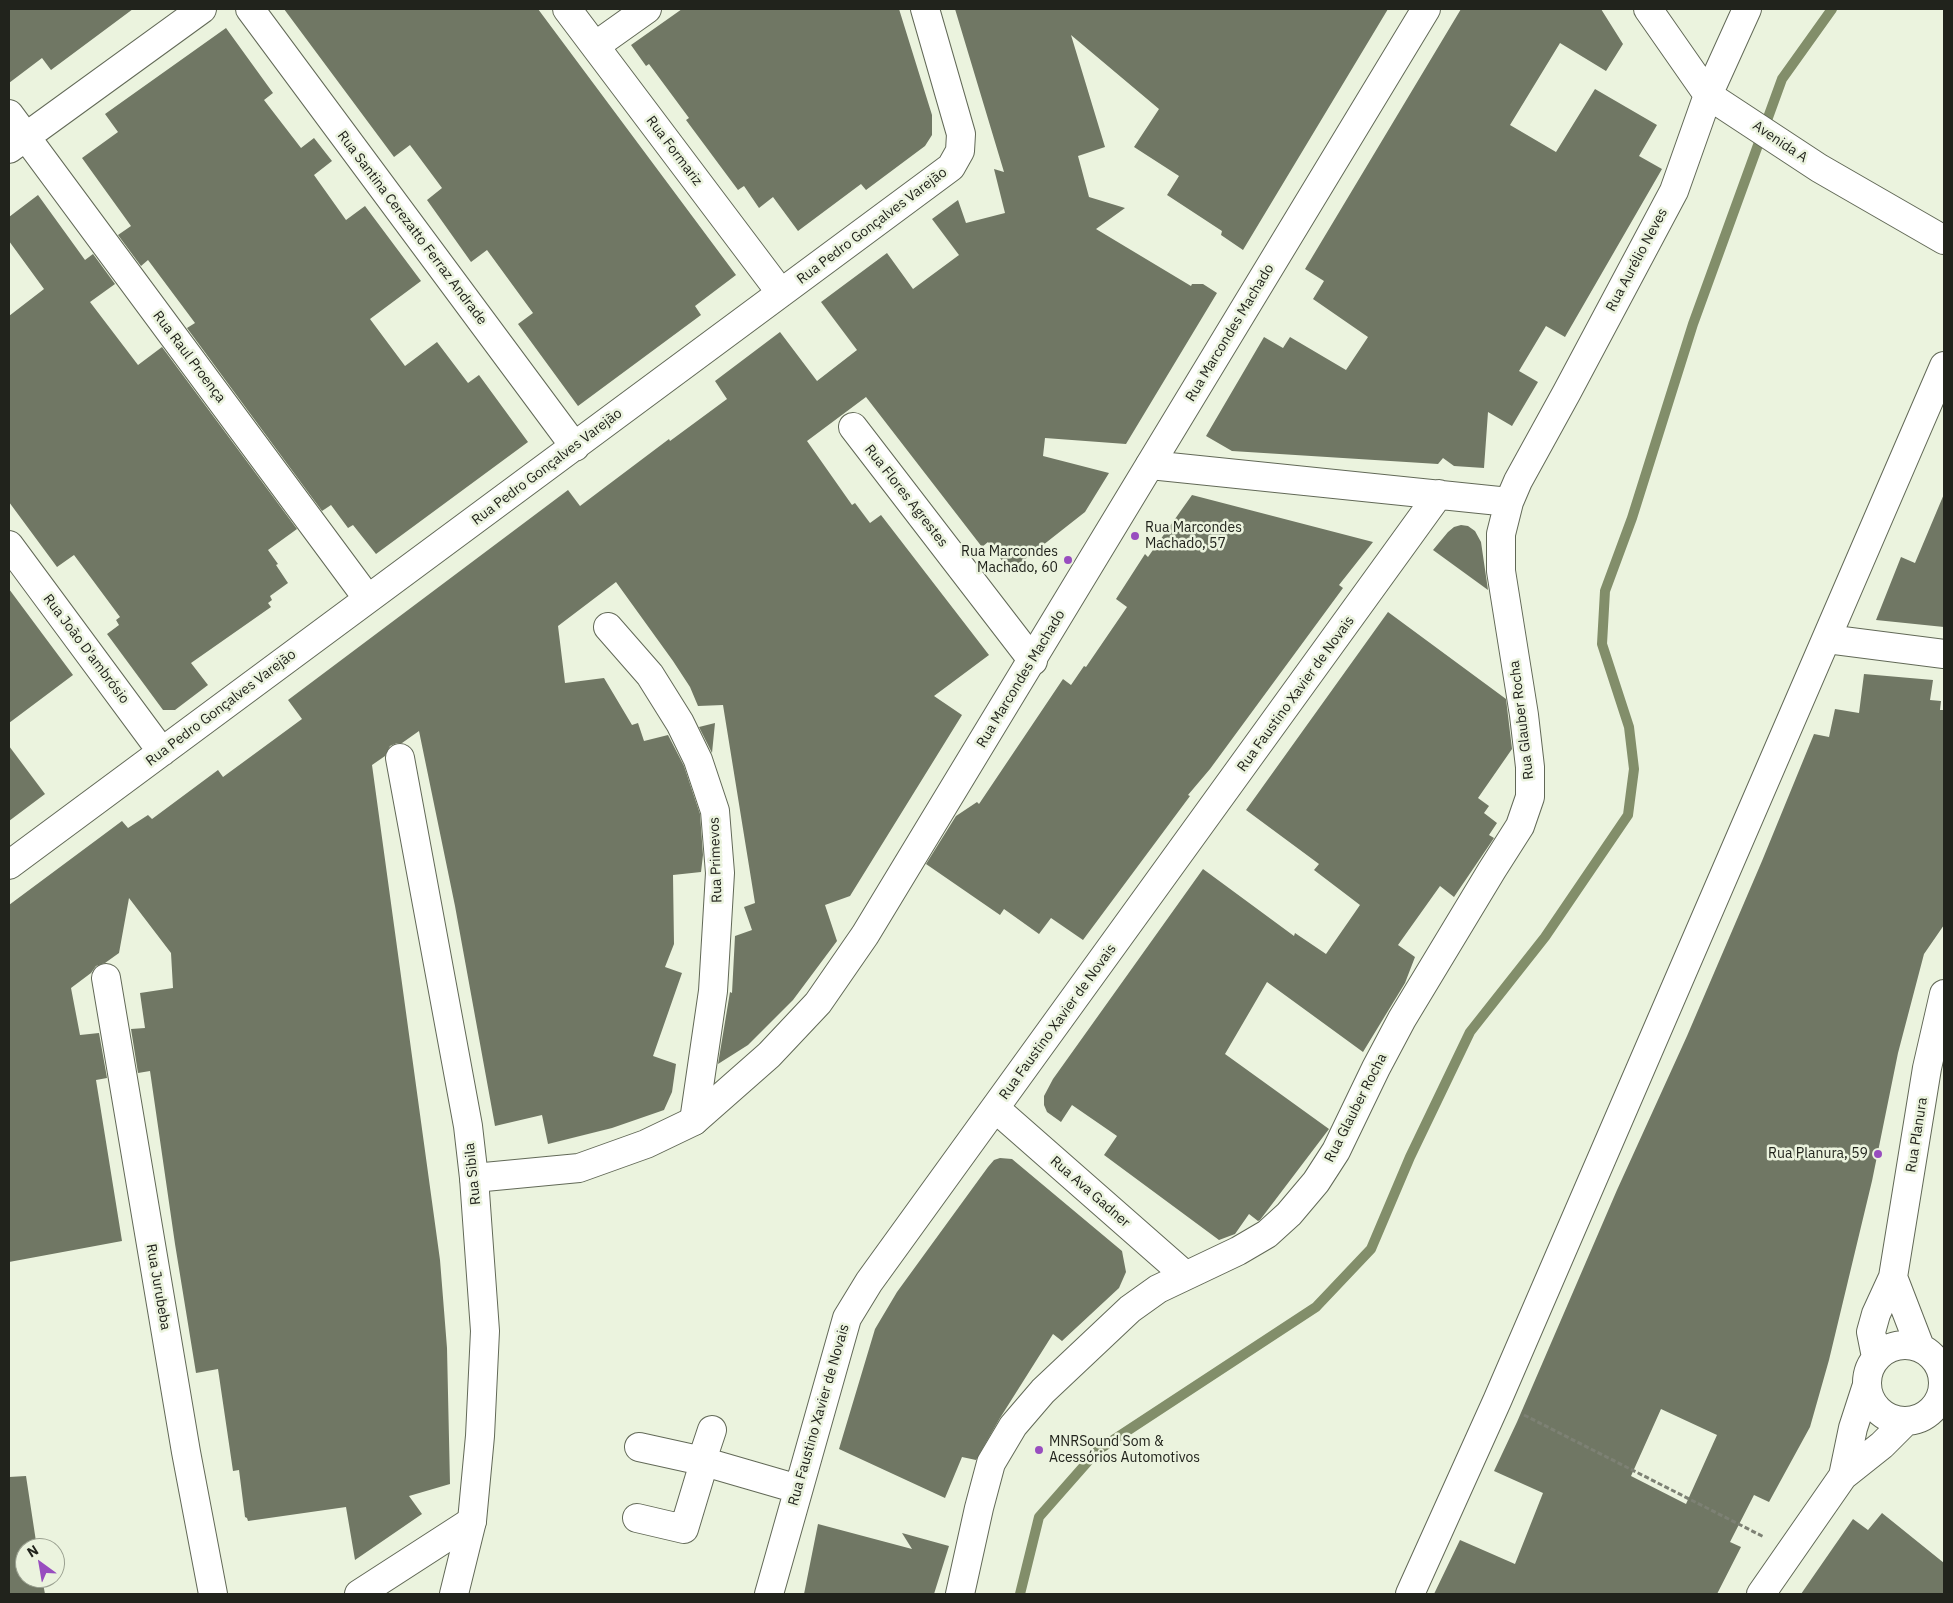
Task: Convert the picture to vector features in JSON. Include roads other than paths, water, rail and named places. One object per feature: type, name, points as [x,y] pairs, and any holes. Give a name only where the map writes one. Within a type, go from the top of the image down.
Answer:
[{"type":"street","points":[[17,142],[202,9]]},
{"type":"street","name":"Rua Santina Cerezatto Ferraz Andrade","points":[[250,9],[575,447]]},
{"type":"street","name":"Rua Formariz","points":[[567,9],[782,293]]},
{"type":"street","points":[[595,46],[647,9]]},
{"type":"street","name":"Rua Pedro Gonçalves Varejão","points":[[9,865],[951,167],[960,151],[961,134],[925,9]]},
{"type":"street","name":"Rua Marcondes Machado","points":[[474,1178],[579,1168],[646,1144],[694,1121],[769,1054],[818,1003],[865,935],[1033,661],[1426,9]]},
{"type":"street","name":"Avenida A","points":[[1648,9],[1708,95],[1819,168],[1944,240]]},
{"type":"street","name":"Rua Aurélio Neves","points":[[1509,502],[1518,481],[1674,191],[1708,95],[1747,9]]},
{"type":"street","name":"Rua Raul Proença","points":[[9,114],[17,142],[368,599]]},
{"type":"street","points":[[1410,1594],[1497,1401],[1944,366]]},
{"type":"street","name":"Rua Flores Agrestes","points":[[853,427],[1033,661]]},
{"type":"street","points":[[1150,465],[1509,502]]},
{"type":"street","name":"Rua Faustino Xavier de Novais","points":[[769,1594],[846,1318],[869,1282],[1440,494]]},
{"type":"street","name":"Rua Glauber Rocha","points":[[960,1594],[991,1463],[1012,1426],[1043,1390],[1130,1309],[1158,1289],[1267,1234],[1289,1214],[1316,1182],[1336,1151],[1406,1011],[1520,826],[1530,797],[1530,767],[1524,716],[1501,571],[1501,534],[1509,502]]},
{"type":"street","name":"Rua João D'ambrósio","points":[[9,545],[162,752]]},
{"type":"street","name":"Rua Primevos","points":[[608,627],[650,675],[680,723],[698,760],[716,812],[720,873],[713,991],[694,1121]]},
{"type":"street","points":[[1827,638],[1944,654]]},
{"type":"street","name":"Rua Sibila","points":[[400,758],[468,1126],[474,1178],[485,1331],[480,1436],[472,1521],[454,1594]]},
{"type":"street","name":"Rua Jurubeba","points":[[106,978],[186,1452],[213,1594]]},
{"type":"street","name":"Rua Planura","points":[[1876,1357],[1871,1332],[1876,1314],[1893,1277],[1927,1068],[1944,994]]},
{"type":"street","name":"Rua Ava Gadner","points":[[996,1109],[1185,1275]]},
{"type":"street","points":[[1893,1277],[1931,1348],[1942,1372],[1943,1394],[1936,1406],[1917,1420],[1892,1419],[1879,1412],[1870,1402],[1866,1388],[1866,1376],[1870,1365],[1876,1357],[1886,1349],[1897,1345],[1908,1344],[1931,1348]]},
{"type":"street","points":[[1843,1476],[1853,1428],[1866,1388]]},
{"type":"street","points":[[1761,1594],[1793,1551],[1843,1476],[1882,1445],[1906,1421]]},
{"type":"street","points":[[637,1518],[684,1529],[712,1430]]},
{"type":"street","points":[[639,1446],[798,1488]]},
{"type":"street","points":[[359,1594],[472,1521]]},
{"type":"waterway","points":[[1020,1594],[1039,1517],[1098,1450],[1316,1307],[1371,1249],[1410,1157],[1470,1032],[1545,937],[1628,815],[1634,769],[1629,727],[1602,644],[1605,591],[1632,518],[1693,324],[1782,79],[1832,9]]},
{"type":"place","name":"Rua Marcondes Machado, 57","points":[[1135,536]]},
{"type":"place","name":"Rua Marcondes Machado, 60","points":[[1068,560]]},
{"type":"place","name":"Rua Planura, 59","points":[[1878,1154]]},
{"type":"place","name":"MNRSound Som & Acessórios Automotivos","points":[[1039,1450]]}]
